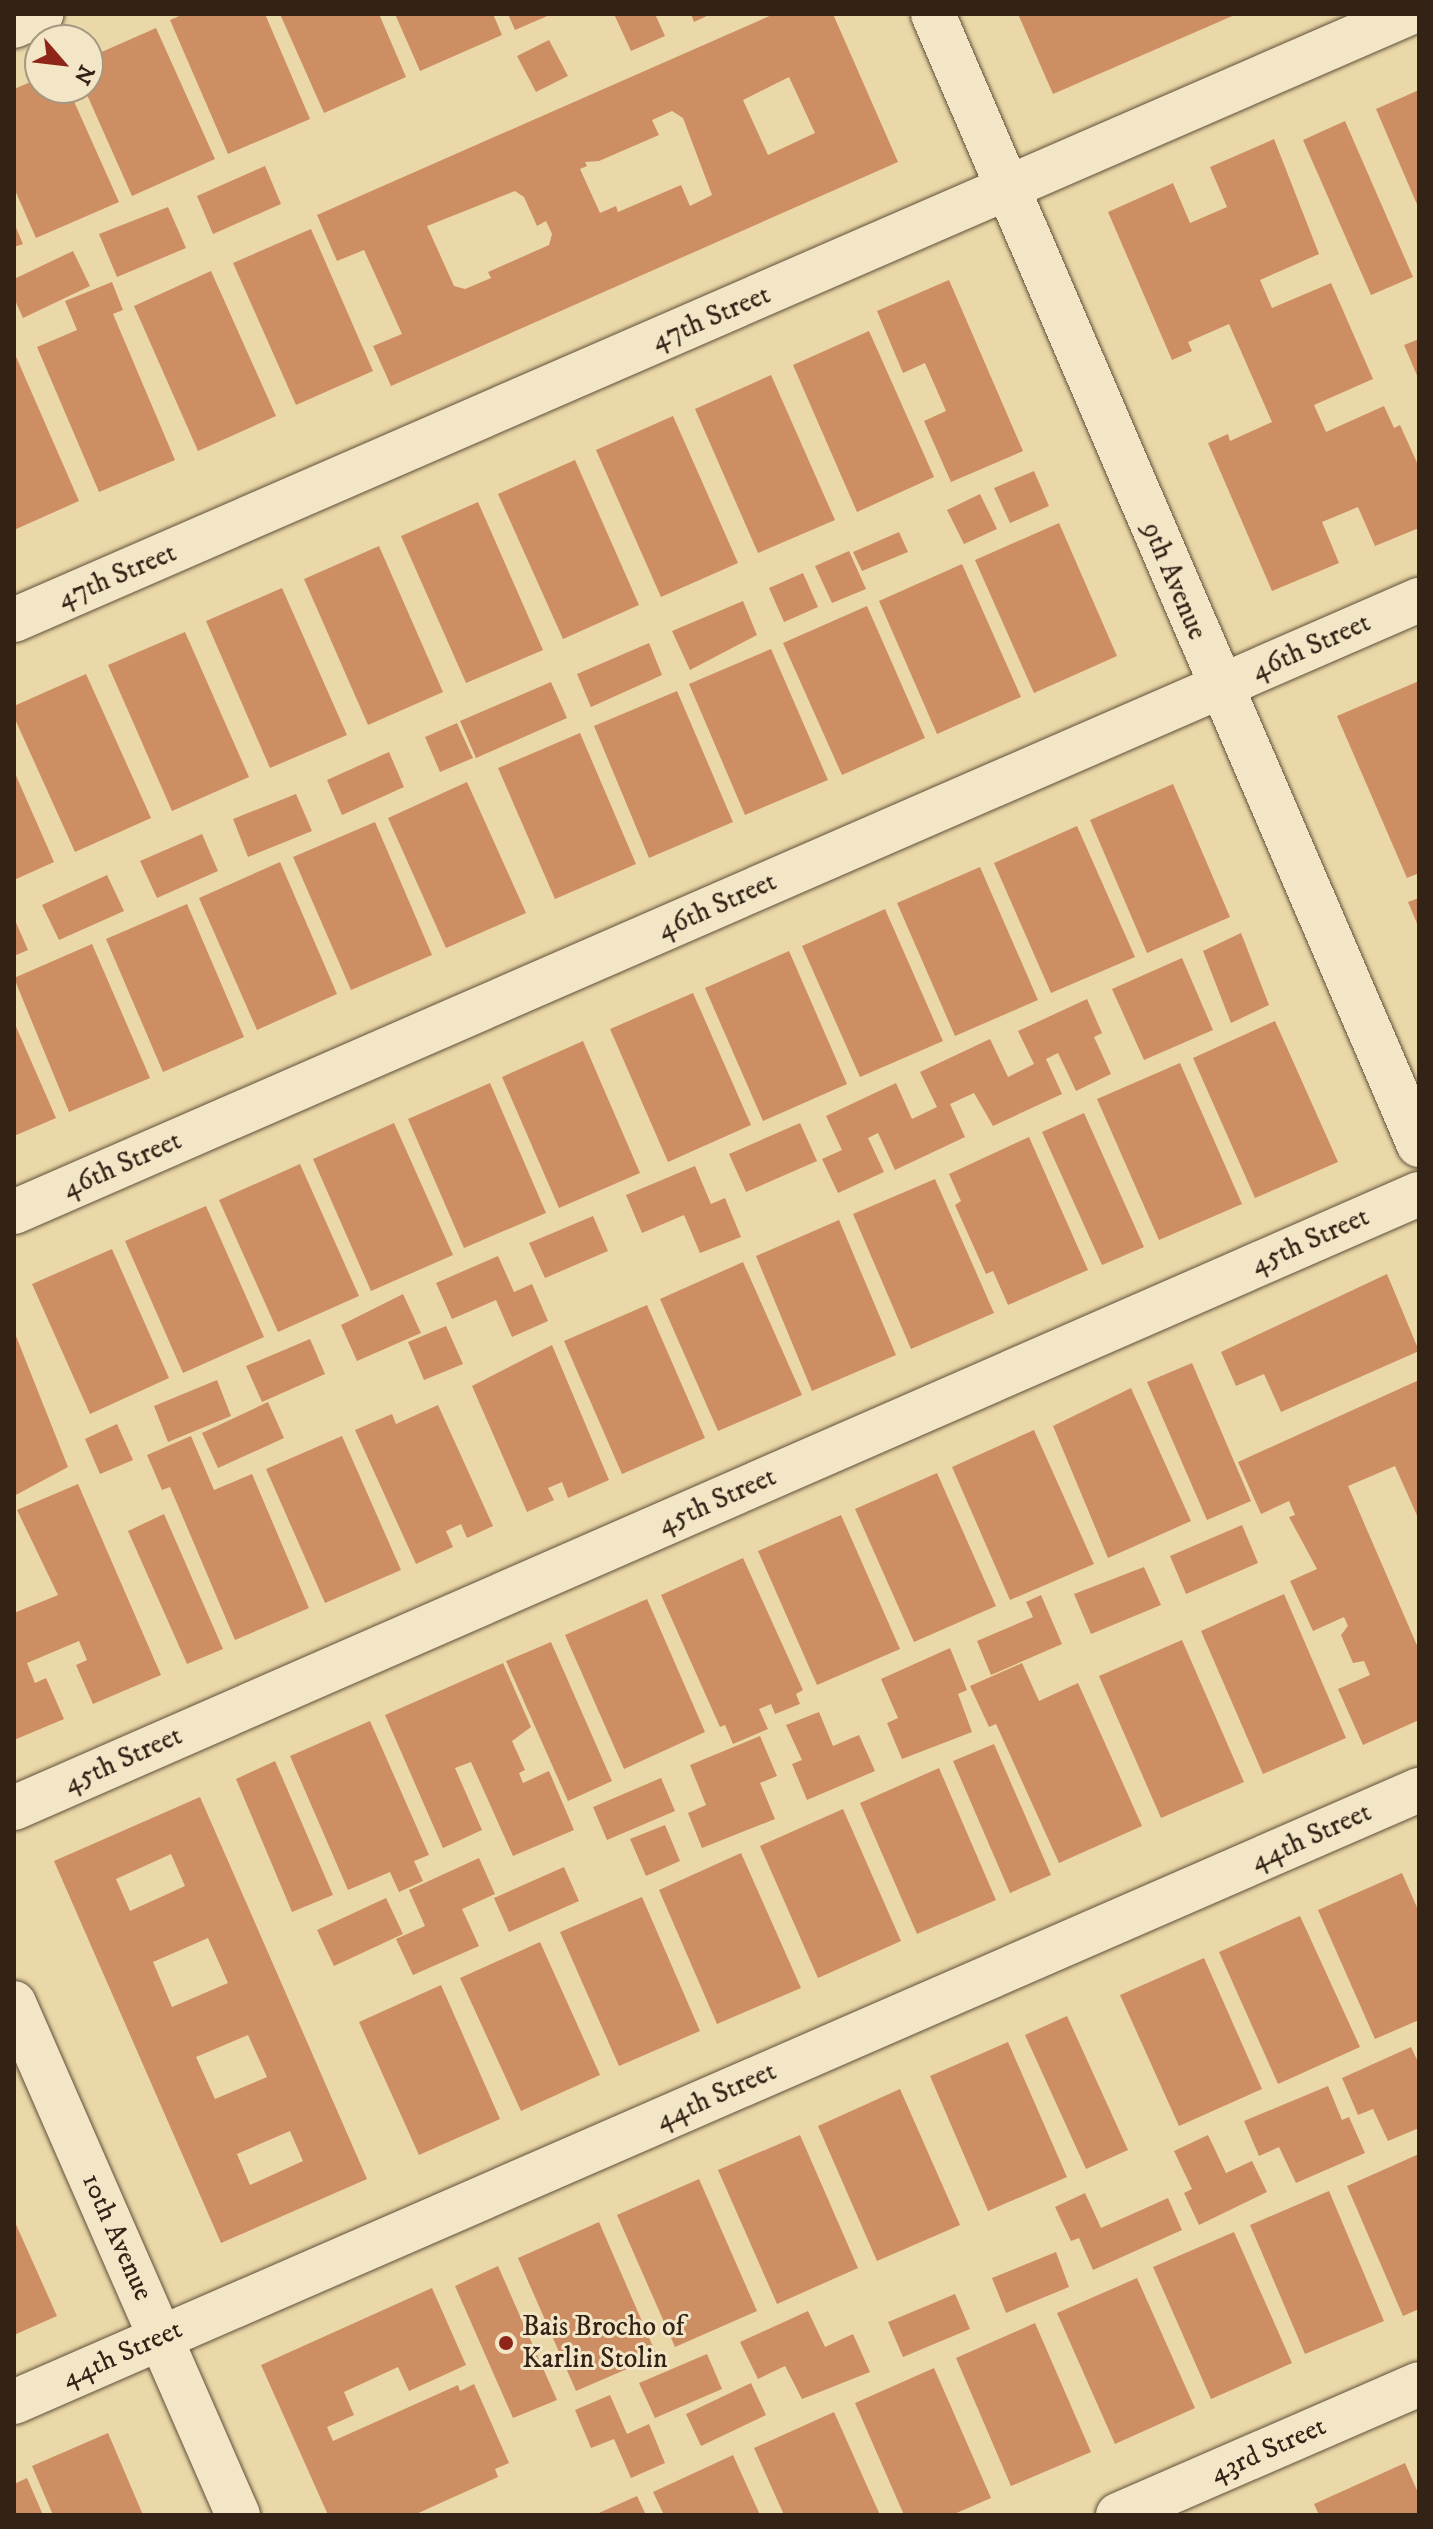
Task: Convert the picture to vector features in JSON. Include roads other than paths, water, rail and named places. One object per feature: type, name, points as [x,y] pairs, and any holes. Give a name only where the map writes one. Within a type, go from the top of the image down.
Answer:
[{"type":"street","points":[[14,26],[41,14]]},
{"type":"street","name":"9th Avenue","points":[[933,14],[1010,188],[1219,687],[1419,1145]]},
{"type":"street","name":"47th Street","points":[[14,620],[1407,14]]},
{"type":"street","name":"46th Street","points":[[14,1212],[1419,600]]},
{"type":"street","name":"45th Street","points":[[14,1808],[1419,1194]]},
{"type":"street","name":"44th Street","points":[[14,2402],[1419,1790]]},
{"type":"street","name":"10th Avenue","points":[[14,2003],[238,2515]]},
{"type":"street","name":"43rd Street","points":[[1118,2515],[1419,2384]]},
{"type":"place","name":"Bais Brocho of Karlin Stolin","points":[[506,2343]]}]
